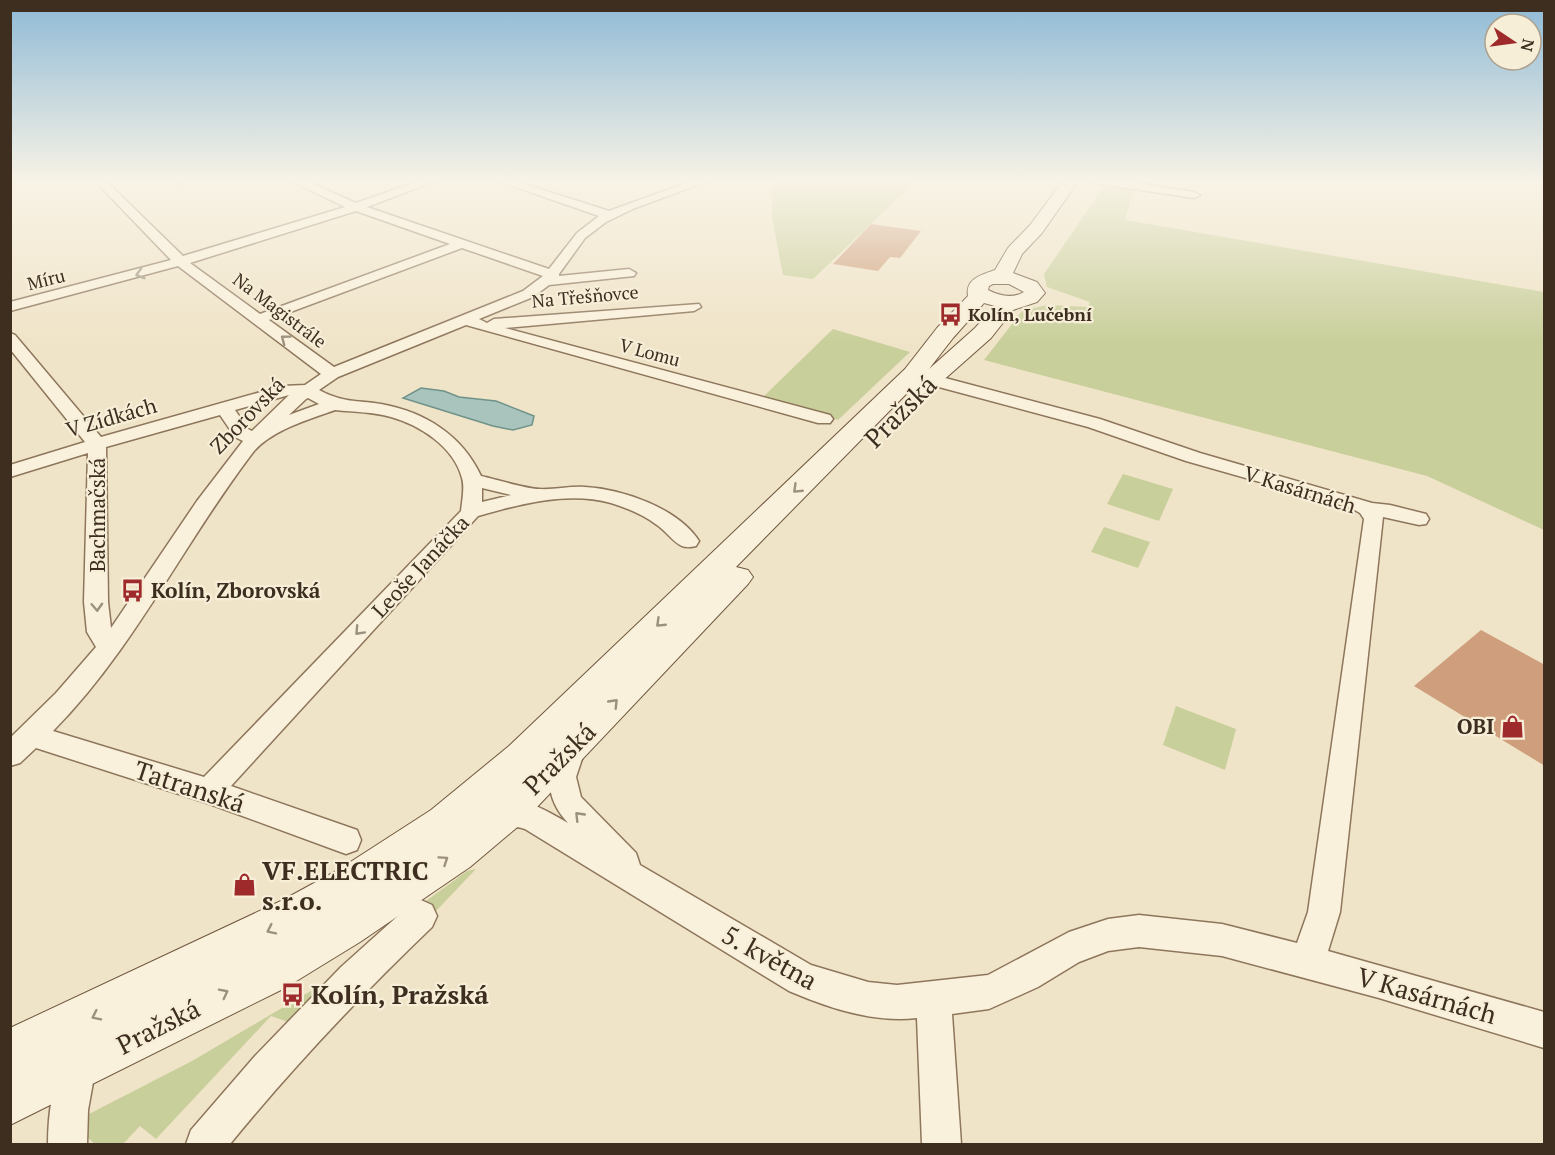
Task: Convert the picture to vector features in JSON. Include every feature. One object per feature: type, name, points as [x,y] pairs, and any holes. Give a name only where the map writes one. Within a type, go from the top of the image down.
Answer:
[{"type":"street","name":"Na Magistrále","points":[[153,234],[181,262],[332,374]]},
{"type":"street","name":"Míru","points":[[10,307],[181,262],[273,234]]},
{"type":"street","points":[[432,234],[550,278],[629,273]]},
{"type":"street","name":"Zborovská","points":[[10,755],[74,693],[144,599],[224,474],[254,439],[305,390],[332,374],[474,322],[512,303],[550,278],[583,234]]},
{"type":"street","points":[[1027,278],[997,301],[982,285],[1003,274],[1014,252],[1031,234]]},
{"type":"street","name":"Pražská","points":[[10,1099],[267,971],[345,926],[455,853],[506,811],[930,379],[975,341],[1006,306],[1057,234]]},
{"type":"street","points":[[258,319],[461,244]]},
{"type":"street","name":"Pražská","points":[[10,1056],[300,916],[354,885],[446,824],[523,757],[914,374],[945,333],[977,299],[982,285]]},
{"type":"street","name":"Na Třešňovce","points":[[474,322],[694,307]]},
{"type":"street","name":"V Lomu","points":[[474,322],[824,419]]},
{"type":"street","name":"Bachmačská","points":[[10,338],[97,444],[96,602],[99,632],[109,647]]},
{"type":"street","name":"V Kasárnách","points":[[930,379],[1094,423],[1174,451],[1358,504],[1368,509],[1374,519],[1324,912],[1308,962]]},
{"type":"street","name":"V Zídkách","points":[[10,471],[288,390],[305,390]]},
{"type":"street","name":"Leoše Janáčka","points":[[209,791],[471,512],[472,480],[465,462],[452,444],[425,425],[398,413],[334,405],[305,390]]},
{"type":"street","points":[[225,408],[240,434],[254,439],[293,419],[334,405]]},
{"type":"street","points":[[472,480],[538,494]]},
{"type":"street","points":[[471,512],[538,494],[575,491],[609,496],[632,504],[667,521],[688,541]]},
{"type":"street","points":[[1368,509],[1390,511],[1419,519]]},
{"type":"street","name":"Tatranská","points":[[32,736],[209,791],[346,840]]},
{"type":"street","name":"5. května","points":[[573,745],[562,777],[568,802],[649,888]]},
{"type":"street","points":[[446,824],[506,811],[523,757]]},
{"type":"street","name":"5. května","points":[[506,811],[532,818],[801,979],[830,990],[868,999],[897,1003],[934,999]]},
{"type":"street","points":[[205,1144],[268,1069],[353,979],[421,916]]},
{"type":"street","name":"V Kasárnách","points":[[934,999],[989,992],[1026,975],[1069,949],[1108,935],[1139,931],[1222,940],[1508,1017],[1545,1030]]},
{"type":"street","points":[[934,999],[941,1144]]},
{"type":"street","points":[[66,1144],[69,1110],[78,1066]]},
{"type":"green space","points":[[775,234],[860,234],[813,279],[783,275]]},
{"type":"green space","points":[[1071,234],[1206,234],[1544,292],[1544,530],[1427,476],[984,360],[1022,311],[1047,305],[1088,307],[1090,302],[1047,287],[1044,274]]},
{"type":"green space","points":[[833,329],[910,352],[838,420],[762,398]]},
{"type":"green space","points":[[1123,474],[1173,489],[1159,521],[1107,504]]},
{"type":"green space","points":[[1104,527],[1150,542],[1138,568],[1091,552]]},
{"type":"green space","points":[[1176,706],[1236,729],[1225,770],[1163,745]]},
{"type":"green space","points":[[476,869],[436,911],[426,901],[467,871]]},
{"type":"green space","points":[[321,985],[291,1023],[271,1016],[156,1139],[140,1126],[123,1144],[95,1144],[88,1138],[89,1114],[192,1061]]},
{"type":"water","points":[[421,388],[444,391],[459,397],[496,401],[534,416],[532,425],[513,430],[493,426],[403,398]]},
{"type":"building","points":[[862,234],[919,234],[900,258],[890,257],[878,271],[833,264]]},
{"type":"building","name":"OBI","points":[[1481,630],[1545,665],[1545,766],[1414,686]]},
{"type":"place","name":"Kolín, Lučební","points":[[950,314]]},
{"type":"place","name":"Kolín, Zborovská","points":[[133,590]]},
{"type":"place","name":"OBI","points":[[1512,726]]},
{"type":"place","name":"VF.ELECTRIC s.r.o.","points":[[244,885]]},
{"type":"place","name":"Kolín, Pražská","points":[[293,994]]}]
